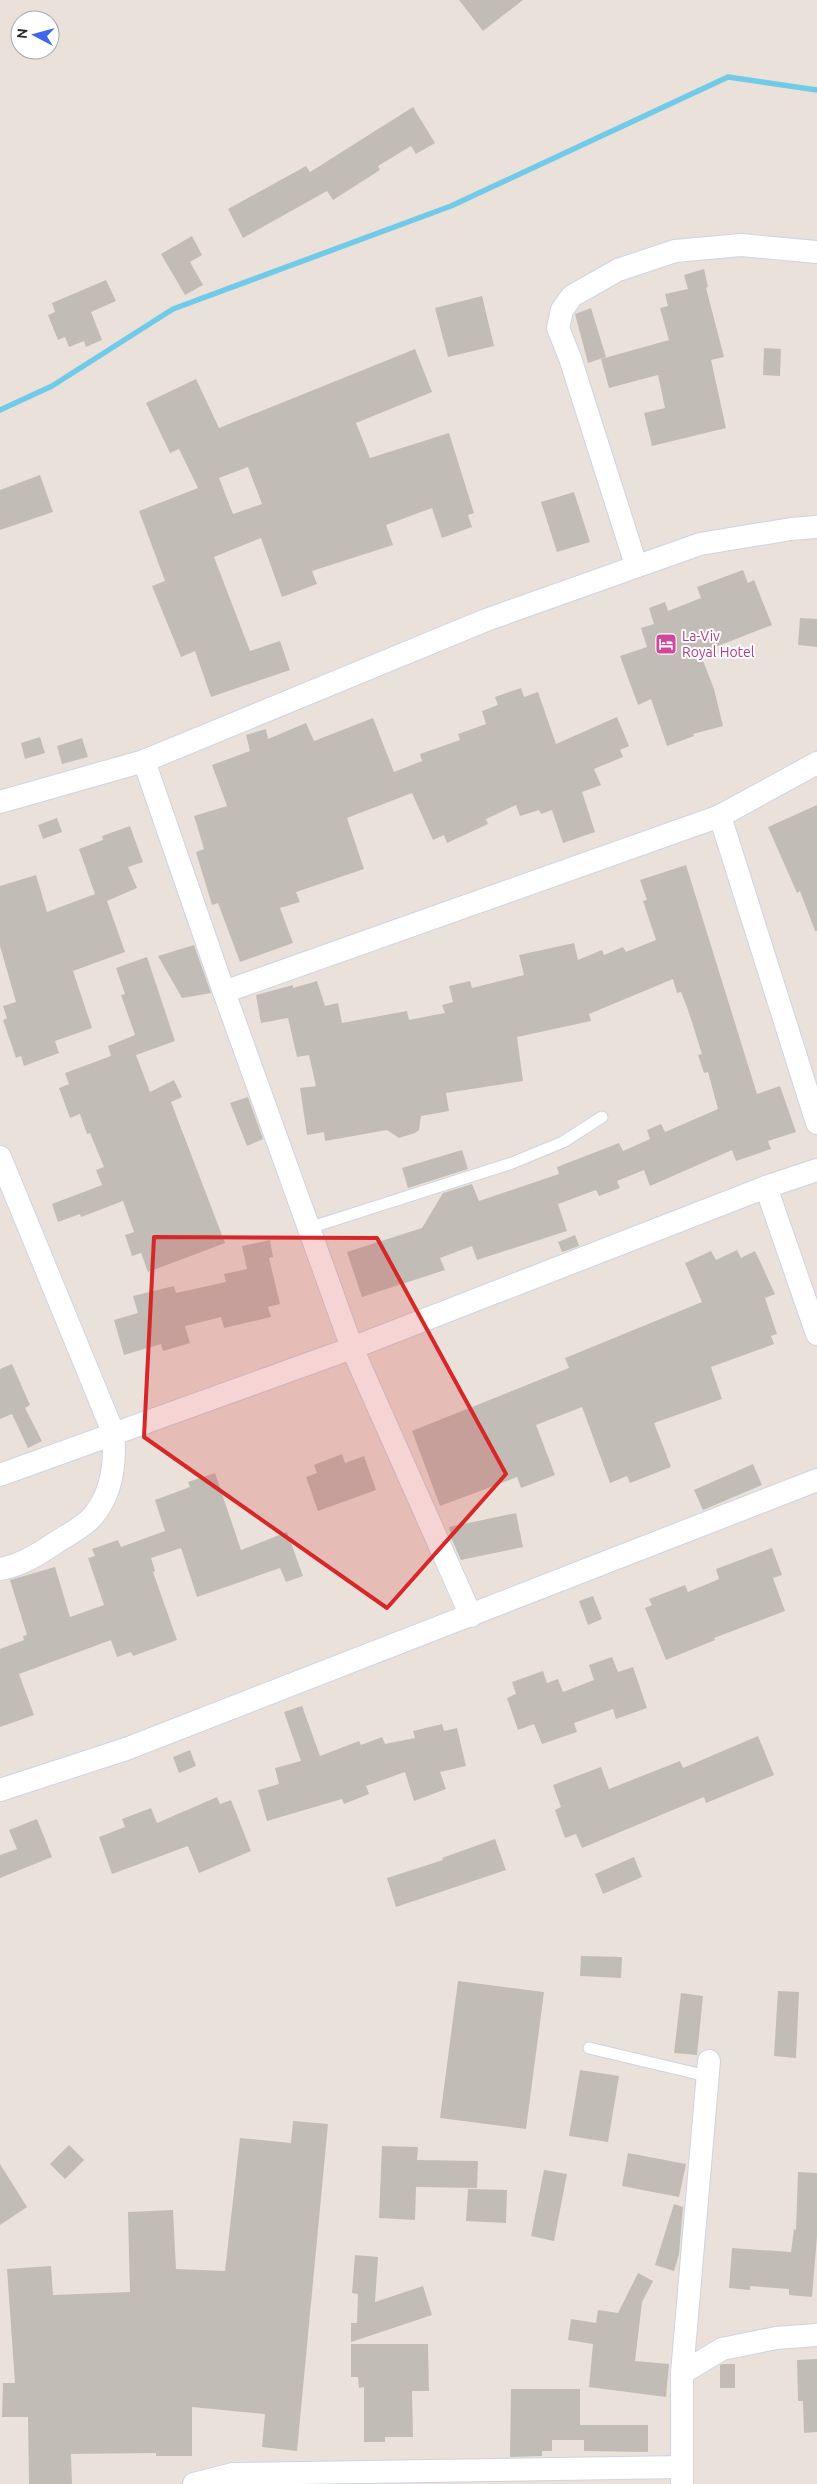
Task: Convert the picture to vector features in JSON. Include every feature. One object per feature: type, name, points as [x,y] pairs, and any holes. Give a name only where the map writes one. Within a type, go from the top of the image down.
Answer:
[{"type":"street","points":[[636,565],[558,328],[562,310],[572,296],[618,270],[675,252],[741,245],[817,252]]},
{"type":"street","points":[[0,802],[144,761],[486,620],[636,565],[700,544],[792,529],[817,527]]},
{"type":"street","points":[[144,761],[224,992],[352,1348],[470,1616]]},
{"type":"street","points":[[224,992],[720,816],[817,763]]},
{"type":"street","points":[[720,816],[817,1123]]},
{"type":"street","points":[[0,1157],[113,1432],[114,1472],[106,1494],[92,1517],[40,1554],[0,1569]]},
{"type":"street","points":[[0,1475],[113,1432],[352,1348],[766,1187],[817,1170]]},
{"type":"street","points":[[766,1187],[817,1334]]},
{"type":"street","points":[[0,1790],[126,1749],[817,1480]]},
{"type":"street","points":[[194,2484],[233,2474],[682,2475],[682,2373],[708,2069]]},
{"type":"street","points":[[682,2373],[722,2349],[776,2338],[817,2334]]},
{"type":"lane","points":[[309,1228],[512,1163],[563,1142],[602,1117]]},
{"type":"lane","points":[[589,2048],[708,2069]]},
{"type":"highlighted area","points":[[154,1237],[377,1238],[506,1474],[387,1608],[144,1437]]},
{"type":"building","points":[[459,0],[523,0],[483,31]]},
{"type":"building","points":[[413,107],[435,143],[416,154],[411,146],[378,166],[380,170],[333,200],[327,191],[243,238],[228,209],[306,166],[310,172]]},
{"type":"building","points":[[192,236],[202,255],[190,262],[203,285],[185,295],[161,254]]},
{"type":"building","points":[[704,269],[708,287],[706,288],[724,357],[711,360],[726,428],[652,446],[644,413],[665,408],[658,375],[609,388],[601,359],[669,340],[660,308],[668,306],[665,294],[688,289],[684,275]]},
{"type":"building","points":[[106,280],[116,301],[91,312],[102,340],[86,347],[84,341],[69,347],[65,337],[58,340],[48,315],[55,312],[52,303]]},
{"type":"building","points":[[482,296],[494,346],[448,357],[435,308]]},
{"type":"building","points":[[591,308],[606,357],[588,363],[575,314]]},
{"type":"building","points":[[764,348],[781,349],[780,376],[763,375]]},
{"type":"building","points":[[415,349],[432,392],[356,423],[370,458],[449,433],[474,513],[468,515],[472,527],[442,538],[432,508],[386,525],[393,545],[312,571],[317,584],[282,597],[261,538],[214,557],[250,651],[280,641],[290,670],[211,697],[195,651],[181,657],[152,586],[165,581],[139,511],[198,488],[179,449],[170,453],[146,403],[196,379],[219,428]],"holes":[[[248,467],[262,504],[233,514],[219,478]]]},
{"type":"building","points":[[40,475],[53,512],[0,530],[0,490]]},
{"type":"building","points":[[574,492],[590,542],[557,552],[541,502]]},
{"type":"building","points":[[743,570],[748,583],[754,580],[772,625],[700,653],[714,689],[723,726],[693,734],[694,736],[667,746],[651,699],[638,705],[620,656],[647,647],[641,628],[654,624],[649,608],[665,602],[668,611],[701,598],[697,587]]},
{"type":"building","points":[[800,618],[817,619],[817,647],[798,645]]},
{"type":"building","points":[[521,688],[524,697],[538,692],[556,744],[617,717],[629,746],[620,750],[623,757],[594,769],[601,785],[582,792],[595,832],[563,843],[552,810],[541,814],[539,810],[520,816],[516,805],[486,819],[488,824],[447,843],[444,835],[433,840],[412,793],[347,818],[364,869],[296,892],[300,902],[280,908],[293,943],[240,962],[218,903],[212,905],[196,852],[204,849],[194,816],[227,806],[212,765],[250,751],[246,735],[266,729],[268,739],[306,723],[314,741],[373,718],[394,772],[422,761],[420,754],[460,740],[458,734],[486,724],[482,711],[498,705],[495,697]]},
{"type":"building","points":[[40,737],[45,753],[25,759],[21,743]]},
{"type":"building","points":[[82,738],[88,757],[62,764],[57,746]]},
{"type":"building","points":[[817,805],[817,931],[815,931],[800,891],[797,893],[768,827]]},
{"type":"building","points":[[57,818],[62,832],[43,839],[38,825]]},
{"type":"building","points":[[130,826],[143,862],[128,867],[137,888],[107,901],[125,952],[73,971],[92,1028],[55,1041],[59,1053],[24,1066],[21,1056],[16,1058],[3,1020],[7,1018],[3,1006],[16,1002],[0,946],[0,886],[36,875],[47,912],[95,894],[79,849],[103,840],[102,836]]},
{"type":"building","points":[[686,865],[757,1094],[780,1086],[796,1132],[768,1141],[771,1149],[736,1161],[732,1150],[650,1186],[644,1170],[617,1181],[620,1188],[599,1196],[596,1190],[558,1204],[567,1231],[477,1260],[472,1246],[440,1258],[445,1270],[362,1297],[347,1252],[422,1228],[443,1193],[472,1184],[479,1201],[559,1174],[557,1167],[619,1143],[623,1151],[650,1139],[647,1130],[661,1124],[665,1132],[718,1109],[708,1072],[704,1073],[698,1055],[702,1054],[688,1010],[681,992],[677,993],[673,979],[589,1014],[591,1021],[517,1037],[523,1081],[446,1093],[449,1111],[421,1116],[419,1130],[415,1133],[399,1138],[387,1130],[325,1141],[324,1132],[307,1135],[300,1088],[316,1086],[309,1055],[297,1057],[288,1018],[261,1023],[256,995],[317,981],[325,1006],[338,1003],[342,1023],[407,1011],[409,1020],[445,1013],[442,1005],[453,1002],[449,986],[470,981],[472,988],[524,975],[519,955],[574,943],[578,960],[602,950],[604,955],[623,947],[626,952],[656,940],[643,901],[647,900],[640,880]]},
{"type":"building","points":[[194,945],[211,993],[182,998],[158,956]]},
{"type":"building","points":[[147,957],[175,1041],[136,1055],[150,1092],[174,1080],[182,1097],[171,1102],[225,1243],[148,1272],[141,1253],[132,1256],[125,1235],[134,1232],[123,1201],[81,1217],[80,1214],[58,1222],[52,1204],[102,1185],[96,1170],[104,1167],[90,1133],[87,1134],[80,1114],[70,1118],[59,1088],[69,1084],[65,1073],[111,1056],[108,1046],[135,1035],[121,995],[125,994],[116,968]]},
{"type":"building","points":[[248,1097],[263,1139],[247,1146],[230,1103]]},
{"type":"building","points":[[462,1150],[468,1169],[408,1188],[402,1168]]},
{"type":"building","points":[[575,1235],[579,1246],[562,1252],[558,1242]]},
{"type":"building","points":[[270,1240],[273,1257],[269,1258],[280,1304],[268,1307],[271,1317],[224,1328],[221,1317],[185,1326],[190,1343],[163,1351],[161,1344],[124,1355],[114,1320],[138,1313],[133,1296],[174,1286],[176,1293],[226,1282],[224,1274],[247,1269],[242,1246]]},
{"type":"building","points":[[737,1250],[741,1258],[755,1251],[775,1294],[765,1298],[777,1334],[771,1336],[774,1344],[711,1367],[722,1399],[654,1423],[671,1467],[630,1483],[627,1476],[610,1483],[582,1407],[536,1425],[555,1475],[521,1488],[517,1477],[440,1506],[412,1431],[569,1368],[565,1358],[702,1302],[685,1263],[711,1251],[716,1260]]},
{"type":"building","points":[[12,1364],[30,1405],[25,1408],[42,1441],[28,1448],[12,1414],[0,1419],[0,1369]]},
{"type":"building","points":[[342,1454],[345,1463],[364,1456],[376,1490],[318,1511],[306,1477],[317,1473],[314,1465]]},
{"type":"building","points":[[753,1464],[762,1485],[703,1510],[694,1490]]},
{"type":"building","points":[[215,1473],[241,1550],[287,1532],[303,1576],[286,1582],[280,1568],[197,1597],[181,1548],[151,1558],[155,1571],[153,1572],[177,1640],[133,1656],[131,1652],[117,1657],[111,1640],[19,1674],[34,1715],[0,1727],[0,1649],[24,1640],[23,1636],[27,1635],[10,1580],[55,1567],[70,1617],[104,1605],[88,1558],[95,1556],[92,1549],[118,1540],[121,1547],[165,1531],[155,1500],[190,1487],[188,1482]]},
{"type":"building","points":[[516,1513],[523,1547],[461,1560],[452,1540],[449,1527]]},
{"type":"building","points":[[772,1548],[782,1575],[773,1578],[785,1611],[714,1638],[715,1640],[666,1660],[645,1608],[652,1605],[649,1599],[685,1585],[688,1592],[719,1579],[716,1569]]},
{"type":"building","points":[[593,1596],[602,1619],[588,1625],[579,1601]]},
{"type":"building","points":[[612,1657],[618,1672],[633,1667],[647,1708],[616,1719],[613,1709],[574,1723],[577,1732],[542,1744],[534,1724],[518,1730],[507,1698],[516,1694],[512,1682],[543,1671],[547,1683],[558,1679],[563,1692],[594,1680],[589,1665]]},
{"type":"building","points":[[302,1706],[320,1756],[359,1741],[361,1745],[382,1737],[385,1744],[415,1738],[413,1731],[442,1724],[444,1731],[457,1728],[466,1766],[440,1772],[446,1789],[414,1801],[405,1772],[366,1786],[369,1794],[344,1804],[342,1799],[267,1821],[258,1790],[279,1784],[275,1768],[301,1761],[284,1712]]},
{"type":"building","points":[[758,1736],[774,1775],[706,1803],[704,1797],[582,1848],[576,1834],[565,1838],[555,1810],[561,1807],[553,1785],[601,1767],[609,1789],[680,1761],[683,1768]]},
{"type":"building","points":[[190,1750],[196,1766],[179,1773],[173,1757]]},
{"type":"building","points":[[217,1797],[220,1804],[231,1800],[251,1851],[199,1873],[188,1846],[112,1874],[99,1837],[125,1827],[122,1819],[151,1808],[157,1823]]},
{"type":"building","points":[[37,1819],[52,1857],[0,1878],[0,1855],[17,1849],[9,1830]]},
{"type":"building","points":[[495,1839],[506,1870],[396,1907],[387,1878],[443,1860],[442,1858]]},
{"type":"building","points":[[634,1857],[642,1877],[603,1894],[595,1874]]},
{"type":"building","points":[[581,1956],[622,1957],[621,1978],[580,1976]]},
{"type":"building","points":[[458,1981],[544,1992],[526,2129],[440,2118]]},
{"type":"building","points":[[778,1991],[799,1992],[796,2058],[774,2056]]},
{"type":"building","points":[[681,1993],[703,1996],[697,2055],[674,2053]]},
{"type":"building","points":[[580,2070],[619,2076],[608,2142],[569,2136]]},
{"type":"building","points":[[293,2121],[328,2124],[297,2451],[262,2447],[265,2414],[192,2407],[192,2456],[156,2456],[156,2453],[71,2454],[72,2484],[29,2484],[28,2417],[2,2417],[3,2383],[15,2383],[7,2269],[51,2266],[53,2295],[130,2292],[128,2212],[173,2210],[176,2269],[225,2271],[240,2138],[291,2143]]},
{"type":"building","points":[[69,2145],[84,2160],[65,2179],[50,2164]]},
{"type":"building","points":[[382,2146],[418,2147],[417,2160],[478,2161],[477,2188],[416,2187],[415,2220],[379,2218]]},
{"type":"building","points":[[628,2153],[686,2164],[679,2197],[622,2186]]},
{"type":"building","points":[[0,2164],[27,2207],[0,2225]]},
{"type":"building","points":[[544,2170],[567,2174],[554,2241],[531,2236]]},
{"type":"building","points":[[798,2172],[817,2173],[817,2236],[812,2297],[789,2295],[789,2289],[750,2286],[750,2290],[729,2288],[732,2248],[791,2252],[794,2229],[796,2230]]},
{"type":"building","points":[[468,2189],[507,2190],[506,2223],[466,2221]]},
{"type":"building","points":[[674,2204],[683,2207],[679,2254],[674,2271],[655,2265]]},
{"type":"building","points":[[355,2255],[378,2257],[375,2302],[423,2286],[432,2315],[351,2342],[351,2323],[357,2323],[358,2294],[352,2293]]},
{"type":"building","points":[[638,2273],[653,2281],[642,2302],[635,2361],[669,2364],[666,2397],[589,2387],[593,2344],[568,2340],[571,2319],[596,2323],[598,2310],[618,2313]]},
{"type":"building","points":[[351,2344],[428,2344],[429,2391],[412,2391],[413,2437],[385,2437],[385,2442],[364,2442],[364,2387],[359,2388],[358,2377],[351,2377]]},
{"type":"building","points":[[817,2359],[817,2432],[804,2433],[803,2401],[798,2401],[797,2360]]},
{"type":"building","points":[[735,2364],[735,2388],[720,2388],[720,2365]]},
{"type":"building","points":[[511,2389],[580,2389],[580,2425],[648,2425],[648,2452],[584,2451],[584,2440],[552,2440],[552,2451],[542,2451],[542,2456],[510,2457]]},
{"type":"waterway","points":[[0,410],[52,386],[173,309],[451,206],[728,77],[817,90]]},
{"type":"place","name":"La-Viv Royal Hotel","points":[[666,644]]}]
